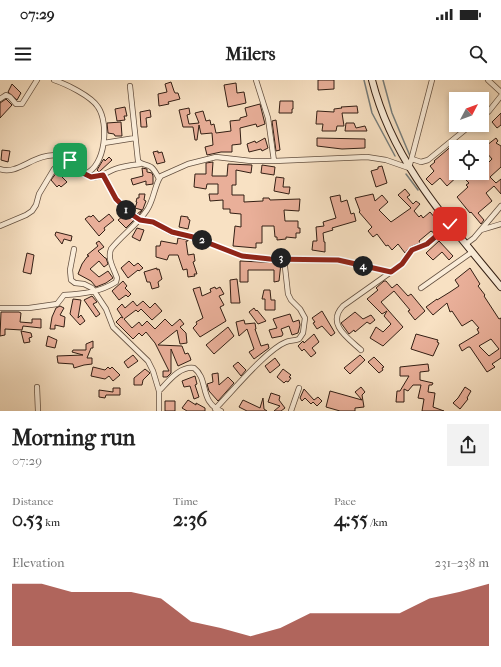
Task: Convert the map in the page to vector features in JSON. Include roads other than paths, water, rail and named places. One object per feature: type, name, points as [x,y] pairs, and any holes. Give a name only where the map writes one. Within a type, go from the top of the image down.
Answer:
[{"type":"main road","points":[[372,80],[378,102],[391,134],[409,168],[429,198],[501,286]]},
{"type":"street","points":[[0,99],[6,95],[16,104],[22,104],[37,80]]},
{"type":"street","points":[[54,80],[78,92],[99,108],[103,123],[104,143],[102,156],[90,172],[86,174]]},
{"type":"street","points":[[256,80],[268,118],[274,161]]},
{"type":"street","points":[[0,308],[29,308],[56,304],[60,303],[61,298],[64,296],[81,295],[95,291],[117,281],[109,251],[140,220],[154,198],[159,179],[164,174],[188,164],[216,157],[251,161],[373,158],[409,168],[432,80]]},
{"type":"street","points":[[488,80],[501,92]]},
{"type":"street","points":[[130,86],[137,158],[140,164]]},
{"type":"street","points":[[489,111],[501,96]]},
{"type":"street","points":[[412,160],[421,162],[428,160],[462,132]]},
{"type":"street","points":[[104,143],[135,138]]},
{"type":"street","points":[[0,169],[11,171],[31,160],[45,156],[60,156],[70,160],[86,174],[94,178],[115,169],[140,164],[150,166],[159,179]]},
{"type":"street","points":[[0,226],[32,211],[36,205],[39,194],[54,169],[70,160]]},
{"type":"street","points":[[103,175],[120,204],[140,220],[148,221],[172,232],[193,237],[242,256],[259,258],[338,260],[391,272]]},
{"type":"street","points":[[466,244],[481,230],[501,206]]},
{"type":"street","points":[[361,350],[347,338],[337,325],[336,320],[338,312],[343,306],[402,264],[412,250],[427,244],[450,224]]},
{"type":"street","points":[[481,230],[501,224]]},
{"type":"street","points":[[74,249],[70,270],[71,280],[75,283],[88,285],[95,291],[106,309],[113,327],[148,361],[153,371],[158,391],[159,411]]},
{"type":"street","points":[[421,288],[472,252]]},
{"type":"street","points":[[215,409],[270,353],[286,342],[299,339],[303,333],[305,318],[288,294],[284,258]]},
{"type":"street","points":[[158,391],[180,370],[189,367],[194,368],[200,376],[209,402],[215,409],[221,411]]},
{"type":"street","points":[[37,387],[38,411]]},
{"type":"street","points":[[291,411],[299,388]]},
{"type":"waterway","points":[[364,80],[372,113],[395,156]]},
{"type":"waterway","points":[[383,80],[392,113],[410,156]]},
{"type":"waterway","points":[[406,174],[418,190]]}]
